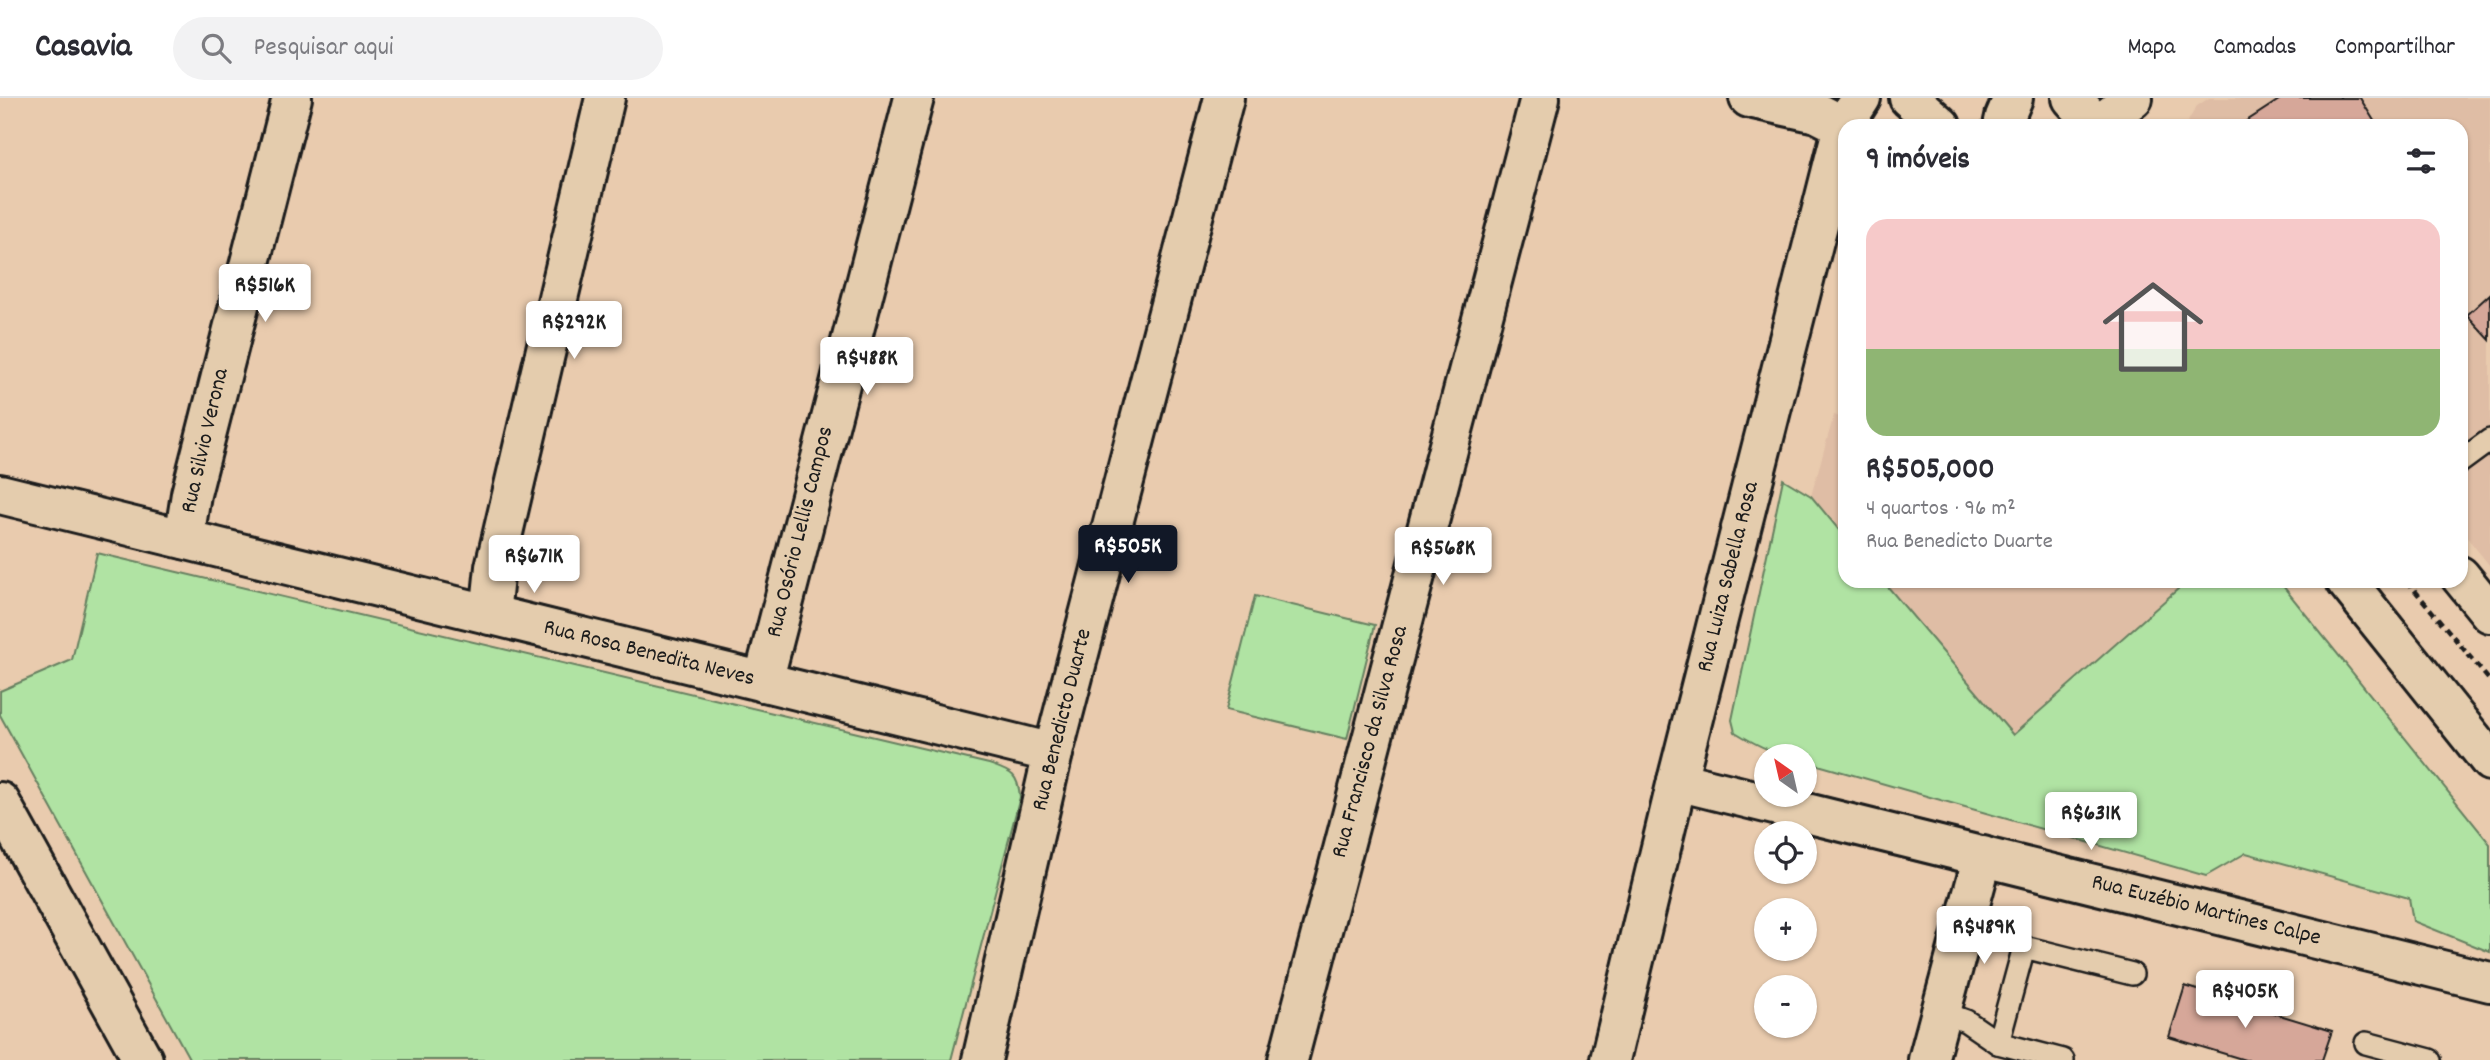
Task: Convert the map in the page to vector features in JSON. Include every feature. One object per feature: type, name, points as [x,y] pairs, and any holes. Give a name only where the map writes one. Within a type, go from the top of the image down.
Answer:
[{"type":"street","name":"Rua Silvio Verona","points":[[184,539],[191,494],[292,98]]},
{"type":"street","points":[[490,615],[495,567],[605,98]]},
{"type":"street","name":"Rua Osório Lellis Campos","points":[[763,682],[914,98]]},
{"type":"street","name":"Rua Benedicto Duarte","points":[[982,1060],[1053,753],[1224,98]]},
{"type":"street","name":"Rua Francisco da Silva Rosa","points":[[1288,1060],[1540,98]]},
{"type":"street","points":[[1749,98],[1816,113],[1852,112]]},
{"type":"street","points":[[1909,98],[1933,119]]},
{"type":"street","points":[[2005,119],[2013,98]]},
{"type":"street","points":[[2072,98],[2091,119]]},
{"type":"street","points":[[2106,119],[2133,98]]},
{"type":"street","name":"Rua Luiza Sabella Rosa","points":[[1610,1060],[1677,781],[1838,166]]},
{"type":"street","name":"Rua Rosa Benedita Neves","points":[[0,494],[1053,753]]},
{"type":"street","points":[[2468,586],[2490,613]]},
{"type":"street","points":[[2352,588],[2490,761]]},
{"type":"street","name":"Rua Euzébio Martines Calpe","points":[[1677,781],[2490,982]]},
{"type":"street","points":[[0,802],[143,1060]]},
{"type":"street","points":[[1928,1060],[1983,856]]},
{"type":"lane","points":[[2468,456],[2490,440]]},
{"type":"lane","points":[[1998,1043],[2024,947],[2132,974]]},
{"type":"lane","points":[[1941,1012],[1966,1021],[1998,1043],[2063,1060]]},
{"type":"lane","points":[[2366,1043],[2430,1060]]},
{"type":"path","points":[[2413,588],[2490,681]]},
{"type":"shaded area","points":[[2209,98],[2490,98],[2490,566],[2468,539],[2468,119],[2189,119],[2197,106]]},
{"type":"shaded area","points":[[1834,415],[1838,416],[1838,529],[1811,496]]},
{"type":"shaded area","points":[[1889,588],[2179,588],[2013,736]]},
{"type":"green space","points":[[1783,479],[1811,496],[1838,529],[1838,588],[1889,588],[2013,735],[2179,588],[2285,588],[2490,844],[2490,952],[2413,921],[2409,898],[2246,853],[2206,876],[1817,765],[1817,744],[1757,744],[1735,732],[1732,720]]},
{"type":"green space","points":[[97,553],[989,764],[1012,774],[1020,797],[951,1060],[190,1060],[0,715],[0,691],[72,660]]},
{"type":"green space","points":[[1255,596],[1375,625],[1347,739],[1226,710]]},
{"type":"building","points":[[2282,98],[2360,98],[2373,119],[2250,119]]},
{"type":"building","points":[[2490,294],[2490,340],[2468,316]]},
{"type":"building","points":[[2185,986],[2332,1031],[2322,1060],[2245,1060],[2169,1037]]}]
